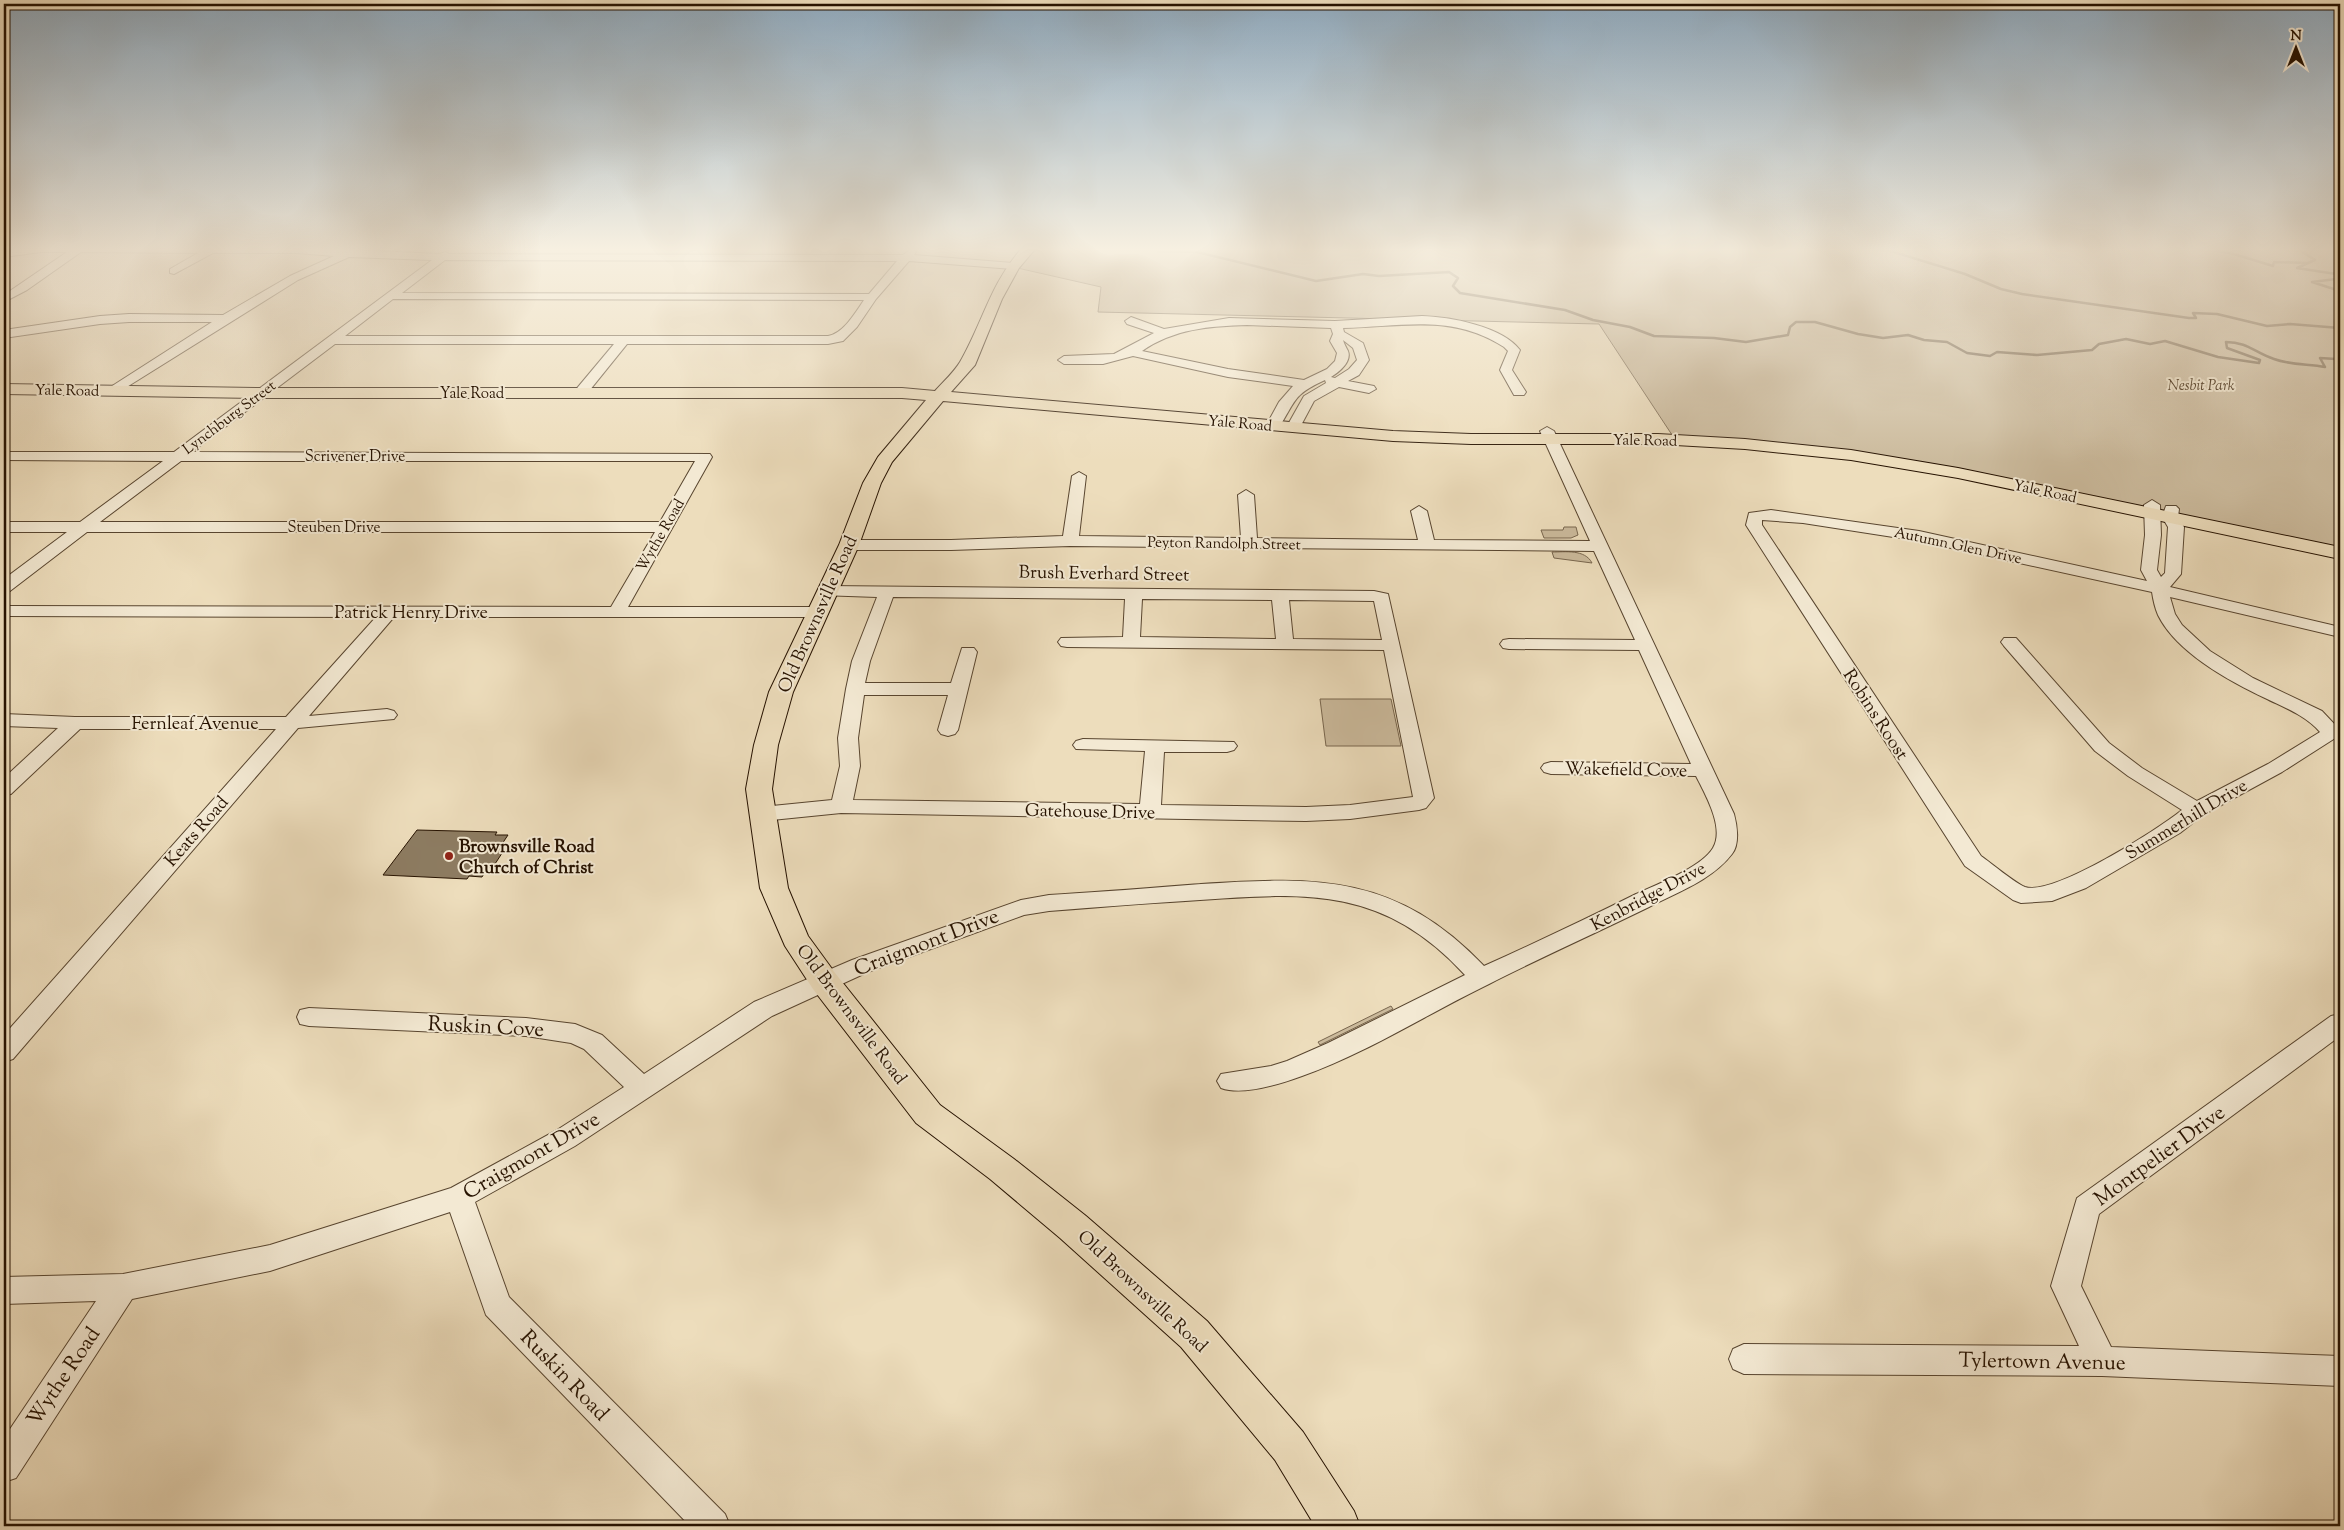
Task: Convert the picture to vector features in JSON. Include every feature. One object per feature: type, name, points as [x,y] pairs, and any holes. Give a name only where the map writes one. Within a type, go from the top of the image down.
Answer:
[{"type":"main road","name":"Old Brownsville Road","points":[[986,319],[967,365],[908,430],[884,461],[867,494],[849,545],[826,591],[781,692],[766,745],[759,789],[774,888],[795,939],[824,981],[928,1114],[1002,1169],[1073,1226],[1194,1334],[1289,1446],[1339,1526]]},
{"type":"main road","name":"Yale Road","points":[[4,389],[260,393],[888,393],[1275,422],[1401,437],[1549,435],[1695,440],[1823,451],[1958,473],[2152,509],[2340,553]]},
{"type":"main road","name":"Yale Road","points":[[2171,513],[2340,544]]},
{"type":"street","points":[[4,334],[100,320],[175,319]]},
{"type":"street","points":[[114,391],[224,319]]},
{"type":"street","name":"Lynchburg Street","points":[[4,588],[359,319]]},
{"type":"street","points":[[330,340],[809,340],[838,338],[856,319]]},
{"type":"street","points":[[1064,360],[1106,360],[1132,352],[1164,333],[1195,325],[1240,321],[1337,329],[1434,320],[1466,327],[1497,338],[1511,346],[1514,350],[1506,370],[1519,392]]},
{"type":"street","points":[[1131,322],[1164,333]]},
{"type":"street","points":[[1275,422],[1289,398],[1305,384],[1319,378],[1340,364],[1342,353],[1336,341],[1337,329]]},
{"type":"street","points":[[1295,424],[1309,399],[1354,372],[1363,360],[1361,349],[1354,340],[1337,329]]},
{"type":"street","points":[[580,393],[624,340]]},
{"type":"street","points":[[1132,352],[1228,373],[1305,384]]},
{"type":"street","points":[[1319,378],[1369,389]]},
{"type":"street","name":"Kenbridge Drive","points":[[1230,1081],[1271,1076],[1294,1069],[1700,872],[1710,865],[1724,850],[1727,827],[1724,814],[1644,645],[1549,435]]},
{"type":"street","name":"Scrivener Drive","points":[[4,456],[705,457]]},
{"type":"street","name":"Wythe Road","points":[[616,613],[705,457]]},
{"type":"street","points":[[1070,541],[1079,476]]},
{"type":"street","points":[[1246,495],[1249,543]]},
{"type":"street","name":"Summerhill Drive","points":[[2018,902],[2052,893],[2078,883],[2173,828],[2196,810],[2332,733],[2331,721],[2246,682],[2204,655],[2172,624],[2166,614],[2159,589],[2149,570],[2153,522],[2152,509]]},
{"type":"street","points":[[1419,511],[1426,545]]},
{"type":"street","points":[[2159,589],[2173,574],[2176,527],[2171,513]]},
{"type":"street","name":"Autumn Glen Drive","points":[[1754,516],[1770,515],[1803,518],[1894,531],[2159,589],[2340,632]]},
{"type":"street","name":"Robins Roost","points":[[1754,516],[1752,522],[1757,531],[1973,861],[2018,902]]},
{"type":"street","name":"Steuben Drive","points":[[4,527],[664,527]]},
{"type":"street","name":"Peyton Randolph Street","points":[[849,545],[952,545],[1070,541],[1599,546]]},
{"type":"street","name":"Brush Everhard Street","points":[[826,591],[1374,596],[1382,598],[1392,645]]},
{"type":"street","points":[[841,806],[850,766],[848,738],[855,689],[862,661],[887,592]]},
{"type":"street","points":[[1131,643],[1134,594]]},
{"type":"street","points":[[1280,595],[1285,644]]},
{"type":"street","name":"Patrick Henry Drive","points":[[4,610],[818,612]]},
{"type":"street","name":"Keats Road","points":[[4,1052],[290,723],[390,612]]},
{"type":"street","points":[[1067,642],[1392,645]]},
{"type":"street","points":[[2010,642],[2102,747],[2135,772],[2196,810]]},
{"type":"street","points":[[1509,644],[1644,645]]},
{"type":"street","name":"Gatehouse Drive","points":[[762,814],[841,806],[1314,814],[1350,812],[1419,803],[1424,798],[1424,794],[1392,645]]},
{"type":"street","points":[[948,730],[968,652]]},
{"type":"street","points":[[855,689],[959,690]]},
{"type":"street","name":"Fernleaf Avenue","points":[[4,720],[75,723],[290,723],[387,715]]},
{"type":"street","points":[[4,789],[75,723]]},
{"type":"street","points":[[1084,745],[1227,746]]},
{"type":"street","points":[[1150,812],[1155,745]]},
{"type":"street","name":"Wakefield Cove","points":[[1551,768],[1702,770]]},
{"type":"street","name":"Craigmont Drive","points":[[4,1290],[123,1287],[270,1258],[459,1197],[566,1138],[763,1009],[824,981],[944,934],[1017,900],[1049,903],[1291,886],[1325,889],[1370,900],[1420,924],[1449,944],[1481,977]]},
{"type":"street","name":"Ruskin Cove","points":[[310,1017],[519,1026],[575,1034],[593,1042],[642,1088]]},
{"type":"street","name":"Montpelier Drive","points":[[2102,1361],[2066,1286],[2087,1207],[2340,1023]]},
{"type":"street","name":"Ruskin Road","points":[[459,1197],[497,1305],[713,1526]]},
{"type":"street","name":"Wythe Road","points":[[4,1466],[123,1287]]},
{"type":"street","name":"Tylertown Avenue","points":[[1744,1359],[2102,1361],[2340,1371]]},
{"type":"green space","name":"Nesbit Park","points":[[1407,319],[2340,319],[2340,554],[2154,515],[1842,455],[1676,441],[1599,324]]},
{"type":"green space","points":[[1564,527],[1576,527],[1578,535],[1571,538],[1544,538],[1541,530],[1563,530]]},
{"type":"green space","points":[[1552,552],[1580,553],[1585,555],[1592,563],[1554,558]]},
{"type":"green space","points":[[1320,699],[1391,699],[1401,746],[1326,746]]},
{"type":"green space","points":[[1391,1006],[1393,1009],[1320,1045],[1318,1042]]},
{"type":"building","name":"Brownsville Road Church of Christ","points":[[417,830],[497,832],[495,835],[508,835],[502,844],[508,844],[493,867],[488,867],[482,877],[469,876],[467,879],[383,875]]},
{"type":"waterway","points":[[1591,319],[1630,327],[1654,336],[1714,338],[1746,342],[1788,335],[1790,327],[1796,322],[1815,322],[1858,334],[1883,338],[1908,335],[1924,340],[1947,342],[1967,353],[1990,356],[1997,352],[2037,355],[2092,350],[2099,344],[2126,339],[2150,344],[2165,341],[2218,357],[2259,363],[2260,360],[2227,348],[2226,342],[2234,342],[2280,361],[2325,367],[2320,358],[2336,359],[2340,362]]},
{"type":"waterway","points":[[2240,319],[2267,326],[2290,324],[2340,328]]},
{"type":"place","name":"Brownsville Road Church of Christ","points":[[449,856]]}]
